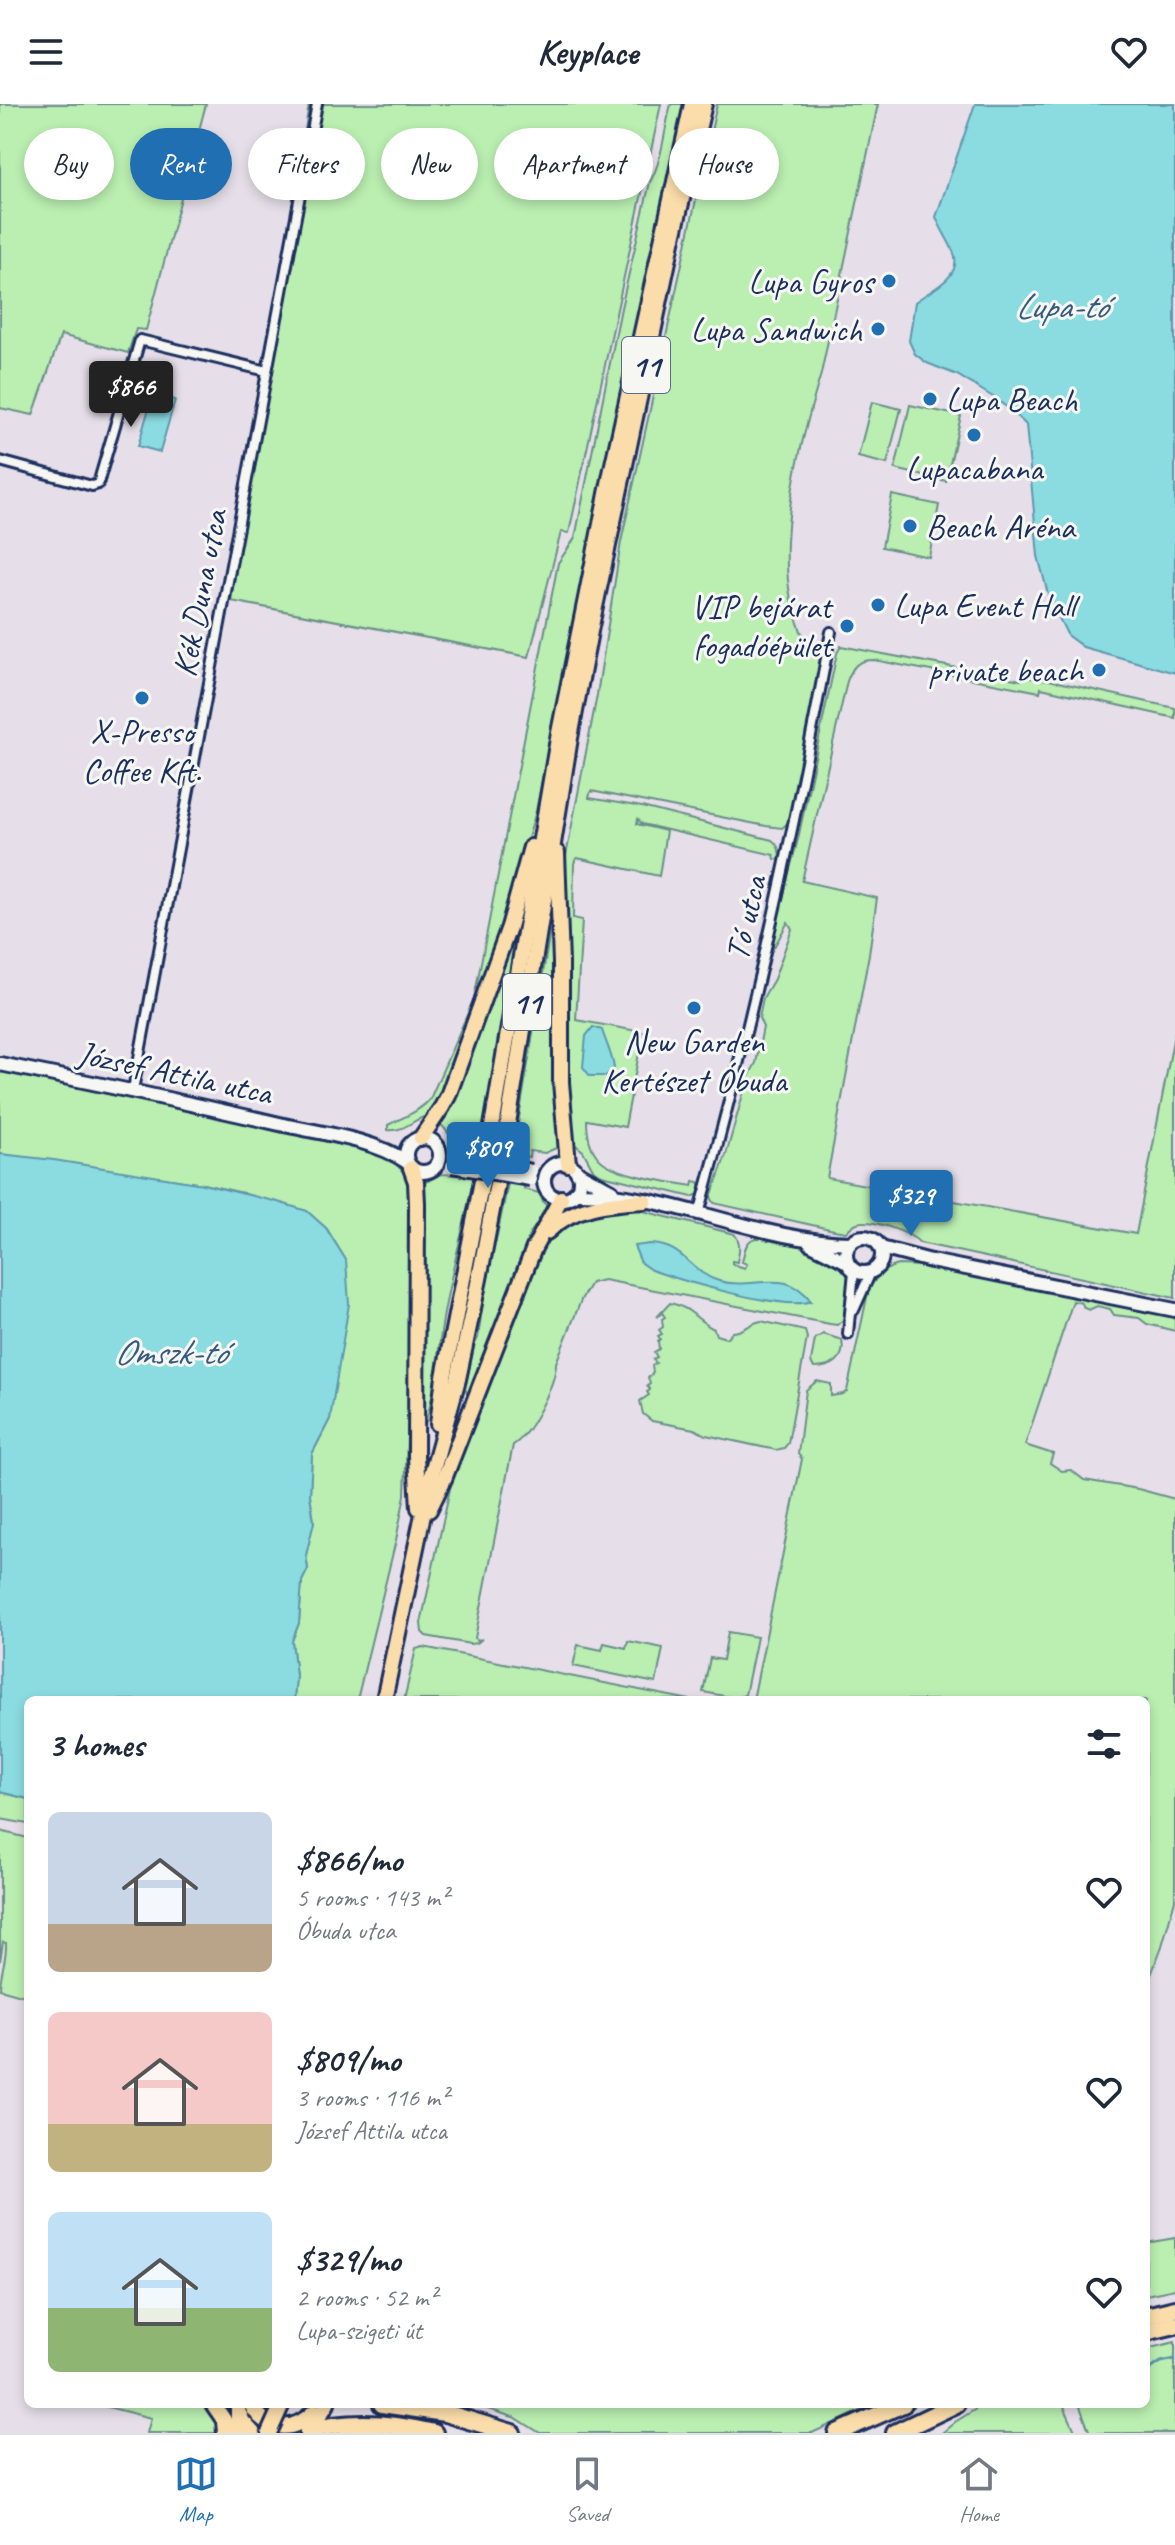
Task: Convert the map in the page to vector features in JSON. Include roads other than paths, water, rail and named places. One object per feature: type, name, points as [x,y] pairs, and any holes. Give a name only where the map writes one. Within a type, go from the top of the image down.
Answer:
[{"type":"highway","points":[[1150,2315],[1175,2309]]},
{"type":"highway","points":[[1150,2331],[1175,2325]]},
{"type":"highway","points":[[410,2408],[445,2413]]},
{"type":"highway","points":[[432,2408],[512,2433]]},
{"type":"highway","points":[[837,2433],[894,2408]]},
{"type":"highway","points":[[895,2433],[948,2408]]},
{"type":"highway","points":[[306,2432],[343,2424],[359,2429]]},
{"type":"highway","points":[[327,2433],[405,2427],[434,2433]]},
{"type":"main road","name":"11","points":[[385,1696],[431,1476],[444,1377],[550,820],[610,477],[692,104]]},
{"type":"main road","name":"11","points":[[550,820],[704,104]]},
{"type":"main road","points":[[418,1139],[438,1115],[448,1096],[509,927],[532,841],[550,820]]},
{"type":"main road","points":[[550,820],[561,963],[561,1082],[573,1168]]},
{"type":"main road","points":[[409,1165],[416,1182],[417,1204],[416,1456],[420,1528]]},
{"type":"main road","points":[[420,1528],[444,1479],[534,1248],[568,1195]]},
{"type":"main road","points":[[534,1248],[560,1219],[589,1207],[645,1201]]},
{"type":"main road","points":[[216,2408],[224,2420],[225,2433]]},
{"type":"main road","points":[[231,2433],[240,2408]]},
{"type":"main road","points":[[238,2433],[241,2408]]},
{"type":"main road","points":[[241,2408],[243,2422],[253,2433]]},
{"type":"main road","points":[[242,2408],[253,2424],[267,2433],[280,2408]]},
{"type":"main road","points":[[244,2408],[263,2423],[280,2430],[299,2426],[319,2408]]},
{"type":"main road","points":[[306,2432],[320,2408]]},
{"type":"street","name":"Kék Duna utca","points":[[133,1090],[317,104]]},
{"type":"street","points":[[0,461],[92,486],[98,484],[140,340],[267,371]]},
{"type":"street","name":"Tó utca","points":[[699,1214],[738,1071],[785,863],[831,632]]},
{"type":"street","name":"József Attila utca","points":[[0,1064],[133,1090],[337,1137],[382,1149],[409,1165]]},
{"type":"street","name":"József Attila utca","points":[[337,1137],[393,1144],[418,1139]]},
{"type":"street","points":[[453,1161],[421,1172],[409,1165],[406,1150],[418,1139],[432,1141],[453,1161],[531,1175],[551,1194],[591,1192],[645,1201],[777,1233],[819,1246],[863,1274],[891,1263],[931,1261]]},
{"type":"street","points":[[435,1167],[440,1159],[439,1150]]},
{"type":"street","points":[[531,1175],[557,1164],[573,1168],[599,1185],[645,1201]]},
{"type":"street","points":[[568,1195],[579,1182],[573,1168]]},
{"type":"street","points":[[545,1185],[548,1170]]},
{"type":"street","points":[[777,1233],[851,1243]]},
{"type":"street","points":[[848,1334],[851,1266],[846,1252],[855,1239],[867,1238],[873,1239],[881,1248],[931,1261],[1175,1310]]},
{"type":"street","points":[[851,1318],[882,1258],[881,1248]]},
{"type":"water","name":"Lupa-tó","points":[[975,104],[1175,104],[1175,673],[1083,647],[1068,636],[1049,598],[1038,556],[1026,425],[993,397],[957,375],[927,363],[915,354],[909,341],[915,302],[944,282],[954,268],[953,251],[936,217]]},
{"type":"water","points":[[153,394],[175,400],[160,452],[138,446]]},
{"type":"water","points":[[593,1027],[602,1030],[612,1058],[614,1068],[606,1076],[590,1076],[583,1067],[586,1036]]},
{"type":"water","name":"Omszk-tó","points":[[0,1154],[203,1184],[307,1211],[326,1228],[346,1260],[349,1304],[330,1419],[312,1454],[310,1495],[314,1522],[306,1555],[308,1569],[302,1581],[299,1623],[292,1641],[296,1676],[294,1696],[24,1696],[24,1798],[0,1792]]},
{"type":"water","points":[[650,1244],[672,1249],[700,1272],[719,1281],[780,1282],[801,1291],[811,1301],[798,1303],[757,1299],[651,1270],[641,1263],[634,1246]]},
{"type":"waterway","points":[[1150,2369],[1161,2362],[1175,2359]]},
{"type":"place","name":"Lupa Gyros","points":[[889,281]]},
{"type":"place","name":"Lupa Sandwich","points":[[878,329]]},
{"type":"place","name":"Lupa Beach","points":[[930,399]]},
{"type":"place","name":"Lupacabana","points":[[974,435]]},
{"type":"place","name":"Beach Aréna","points":[[910,526]]},
{"type":"place","name":"Lupa Event Hall","points":[[878,605]]},
{"type":"place","name":"VIP bejárat fogadóépület","points":[[847,626]]},
{"type":"place","name":"private beach","points":[[1099,670]]},
{"type":"place","name":"X-Presso Coffee Kft.","points":[[142,698]]},
{"type":"place","name":"New Garden Kertészet Óbuda","points":[[694,1008]]}]
